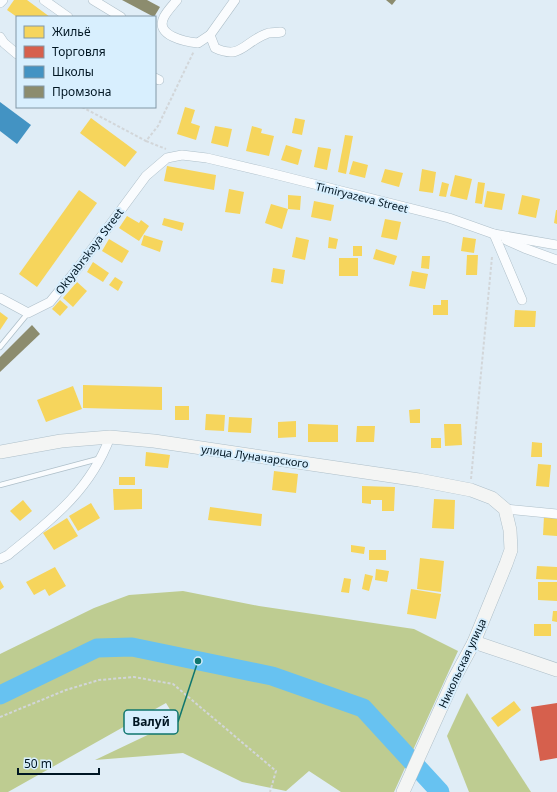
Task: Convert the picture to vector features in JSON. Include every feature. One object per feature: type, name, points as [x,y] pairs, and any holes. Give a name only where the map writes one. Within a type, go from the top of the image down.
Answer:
[{"type":"main road","name":"улица Луначарского","points":[[0,452],[61,441],[110,437],[154,441],[403,478],[470,490],[492,498],[505,509]]},
{"type":"main road","name":"Никольская улица","points":[[402,792],[454,679],[474,642],[506,564],[510,550],[510,530],[505,509]]},
{"type":"main road","points":[[474,642],[557,670]]},
{"type":"street","points":[[0,3],[3,0]]},
{"type":"street","points":[[44,0],[67,16]]},
{"type":"street","points":[[92,0],[119,16]]},
{"type":"street","points":[[163,19],[163,27],[170,35],[185,41],[198,43],[210,35],[235,0]]},
{"type":"street","points":[[156,24],[163,19],[175,1]]},
{"type":"street","points":[[210,35],[215,48],[224,52],[239,52],[266,34],[281,32]]},
{"type":"street","points":[[1,43],[16,53]]},
{"type":"street","name":"Timiryazeva Street","points":[[167,158],[182,155],[208,158],[449,218],[494,234],[557,246]]},
{"type":"street","name":"Oktyabrskaya Street","points":[[28,313],[50,302],[78,268],[146,176],[167,158]]},
{"type":"street","points":[[494,234],[524,248],[557,260]]},
{"type":"street","points":[[494,234],[522,300]]},
{"type":"street","points":[[0,298],[28,313]]},
{"type":"street","points":[[0,559],[8,555],[68,504],[102,458],[110,437]]},
{"type":"street","points":[[505,509],[557,514]]},
{"type":"lane","points":[[0,348],[28,313]]},
{"type":"lane","points":[[0,485],[102,458]]},
{"type":"path","points":[[84,108],[146,141],[158,126],[198,43]]},
{"type":"path","points":[[470,490],[494,234]]},
{"type":"path","points":[[0,717],[66,690],[99,680],[134,677],[173,684],[276,771],[270,792]]},
{"type":"green space","points":[[183,591],[259,606],[414,629],[458,651],[394,792],[341,792],[309,771],[286,791],[242,782],[183,753],[95,760],[177,721],[166,703],[8,792],[0,792],[0,654],[94,608],[129,595]]},
{"type":"green space","points":[[467,693],[531,792],[469,792],[447,736]]},
{"type":"building: Жильё","points":[[14,0],[27,0],[49,16],[16,16],[7,10]]},
{"type":"building: Жильё","points":[[185,107],[195,110],[191,123],[200,126],[196,140],[177,134]]},
{"type":"building: Жильё","points":[[91,118],[137,152],[125,167],[80,133]]},
{"type":"building: Жильё","points":[[295,118],[305,120],[302,135],[292,133]]},
{"type":"building: Жильё","points":[[215,126],[232,129],[228,147],[211,143]]},
{"type":"building: Жильё","points":[[252,126],[262,129],[261,133],[274,136],[269,156],[246,151]]},
{"type":"building: Жильё","points":[[345,135],[353,136],[346,174],[338,172]]},
{"type":"building: Жильё","points":[[286,145],[302,150],[298,165],[281,160]]},
{"type":"building: Жильё","points":[[318,147],[331,149],[327,170],[314,167]]},
{"type":"building: Жильё","points":[[353,161],[368,165],[365,178],[349,174]]},
{"type":"building: Жильё","points":[[167,166],[216,175],[214,190],[164,181]]},
{"type":"building: Жильё","points":[[385,169],[403,173],[399,187],[381,182]]},
{"type":"building: Жильё","points":[[422,169],[436,172],[433,193],[419,191]]},
{"type":"building: Жильё","points":[[455,175],[472,179],[467,200],[450,196]]},
{"type":"building: Жильё","points":[[442,182],[449,184],[446,197],[439,196]]},
{"type":"building: Жильё","points":[[478,182],[485,183],[482,204],[475,203]]},
{"type":"building: Жильё","points":[[229,189],[244,192],[240,214],[225,212]]},
{"type":"building: Жильё","points":[[79,190],[97,203],[37,287],[19,274]]},
{"type":"building: Жильё","points":[[487,191],[505,194],[502,210],[484,207]]},
{"type":"building: Жильё","points":[[288,195],[301,196],[300,210],[288,209]]},
{"type":"building: Жильё","points":[[522,195],[540,199],[536,218],[518,214]]},
{"type":"building: Жильё","points":[[314,201],[334,205],[331,221],[311,217]]},
{"type":"building: Жильё","points":[[271,204],[288,209],[282,229],[265,223]]},
{"type":"building: Жильё","points":[[557,210],[557,224],[554,223]]},
{"type":"building: Жильё","points":[[127,216],[139,223],[141,220],[149,226],[139,241],[119,228]]},
{"type":"building: Жильё","points":[[164,218],[184,223],[182,231],[162,225]]},
{"type":"building: Жильё","points":[[385,219],[401,222],[397,240],[381,237]]},
{"type":"building: Жильё","points":[[144,235],[163,241],[160,252],[141,245]]},
{"type":"building: Жильё","points":[[296,237],[309,240],[305,260],[292,257]]},
{"type":"building: Жильё","points":[[329,237],[338,239],[336,249],[328,248]]},
{"type":"building: Жильё","points":[[463,237],[476,239],[474,253],[461,251]]},
{"type":"building: Жильё","points":[[109,239],[129,251],[122,263],[102,251]]},
{"type":"building: Жильё","points":[[353,246],[362,246],[362,256],[353,256]]},
{"type":"building: Жильё","points":[[376,249],[397,256],[394,265],[373,259]]},
{"type":"building: Жильё","points":[[467,255],[478,255],[477,275],[466,275]]},
{"type":"building: Жильё","points":[[422,256],[430,256],[429,269],[421,268]]},
{"type":"building: Жильё","points":[[339,258],[358,258],[358,276],[339,276]]},
{"type":"building: Жильё","points":[[93,262],[109,273],[103,282],[87,272]]},
{"type":"building: Жильё","points":[[273,268],[285,270],[283,284],[271,282]]},
{"type":"building: Жильё","points":[[412,271],[428,274],[425,289],[409,286]]},
{"type":"building: Жильё","points":[[115,277],[123,282],[118,291],[109,285]]},
{"type":"building: Жильё","points":[[77,282],[87,291],[73,307],[63,298]]},
{"type":"building: Жильё","points":[[60,300],[68,307],[60,316],[52,309]]},
{"type":"building: Жильё","points":[[441,300],[448,300],[448,315],[433,315],[433,305],[441,305]]},
{"type":"building: Жильё","points":[[515,310],[536,311],[535,327],[514,327]]},
{"type":"building: Жильё","points":[[0,312],[8,318],[0,330]]},
{"type":"building: Жильё","points":[[83,385],[162,387],[162,410],[83,408]]},
{"type":"building: Жильё","points":[[73,386],[82,409],[46,422],[37,400]]},
{"type":"building: Жильё","points":[[175,406],[189,406],[189,420],[175,420]]},
{"type":"building: Жильё","points":[[420,409],[420,423],[410,423],[409,410]]},
{"type":"building: Жильё","points":[[206,414],[225,415],[224,431],[205,430]]},
{"type":"building: Жильё","points":[[229,417],[252,418],[251,433],[228,432]]},
{"type":"building: Жильё","points":[[296,421],[296,437],[278,438],[278,422]]},
{"type":"building: Жильё","points":[[308,424],[338,425],[338,442],[308,442]]},
{"type":"building: Жильё","points":[[444,424],[461,424],[462,445],[445,446]]},
{"type":"building: Жильё","points":[[357,426],[375,426],[374,442],[356,442]]},
{"type":"building: Жильё","points":[[431,438],[441,438],[441,448],[431,448]]},
{"type":"building: Жильё","points":[[532,442],[542,443],[542,457],[531,457]]},
{"type":"building: Жильё","points":[[146,452],[170,455],[168,468],[145,466]]},
{"type":"building: Жильё","points":[[538,464],[551,465],[549,487],[536,486]]},
{"type":"building: Жильё","points":[[274,471],[298,474],[296,493],[272,490]]},
{"type":"building: Жильё","points":[[119,477],[135,477],[135,485],[119,485]]},
{"type":"building: Жильё","points":[[362,486],[395,487],[394,511],[382,511],[382,500],[371,500],[371,504],[362,503]]},
{"type":"building: Жильё","points":[[113,489],[142,489],[142,509],[114,510]]},
{"type":"building: Жильё","points":[[434,499],[455,500],[454,529],[432,528]]},
{"type":"building: Жильё","points":[[23,500],[32,511],[20,521],[10,511]]},
{"type":"building: Жильё","points":[[91,503],[100,518],[78,531],[69,516]]},
{"type":"building: Жильё","points":[[210,507],[262,514],[261,526],[208,520]]},
{"type":"building: Жильё","points":[[544,516],[557,517],[557,536],[543,535]]},
{"type":"building: Жильё","points":[[67,518],[78,536],[54,550],[43,533]]},
{"type":"building: Жильё","points":[[351,545],[365,547],[364,554],[351,552]]},
{"type":"building: Жильё","points":[[369,550],[386,550],[386,560],[369,560]]},
{"type":"building: Жильё","points":[[420,558],[444,561],[441,592],[417,589]]},
{"type":"building: Жильё","points":[[537,566],[557,567],[557,580],[536,579]]},
{"type":"building: Жильё","points":[[55,567],[66,586],[49,596],[45,589],[34,595],[26,582]]},
{"type":"building: Жильё","points":[[376,569],[389,571],[387,582],[375,580]]},
{"type":"building: Жильё","points":[[365,574],[373,576],[369,591],[362,589]]},
{"type":"building: Жильё","points":[[344,578],[351,579],[349,593],[341,592]]},
{"type":"building: Жильё","points":[[0,580],[4,587],[0,590]]},
{"type":"building: Жильё","points":[[538,582],[557,582],[557,601],[538,600]]},
{"type":"building: Жильё","points":[[411,589],[441,594],[436,619],[407,614]]},
{"type":"building: Жильё","points":[[553,611],[557,611],[557,622],[552,621]]},
{"type":"building: Жильё","points":[[534,624],[551,624],[551,636],[534,636]]},
{"type":"building: Жильё","points":[[514,701],[521,710],[498,727],[491,718]]},
{"type":"building: Торговля","points":[[557,703],[557,758],[540,761],[531,707]]},
{"type":"building: Школы","points":[[0,102],[31,125],[17,144],[0,131]]},
{"type":"building: Промзона","points":[[122,0],[147,0],[160,7],[155,16]]},
{"type":"building: Промзона","points":[[386,0],[396,0],[392,5]]},
{"type":"building: Промзона","points":[[32,325],[40,334],[0,372],[0,357]]},
{"type":"waterway","points":[[0,695],[97,648],[132,647],[272,676],[363,708],[440,792]]},
{"type":"place","name":"Валуй","points":[[198,661]]}]
